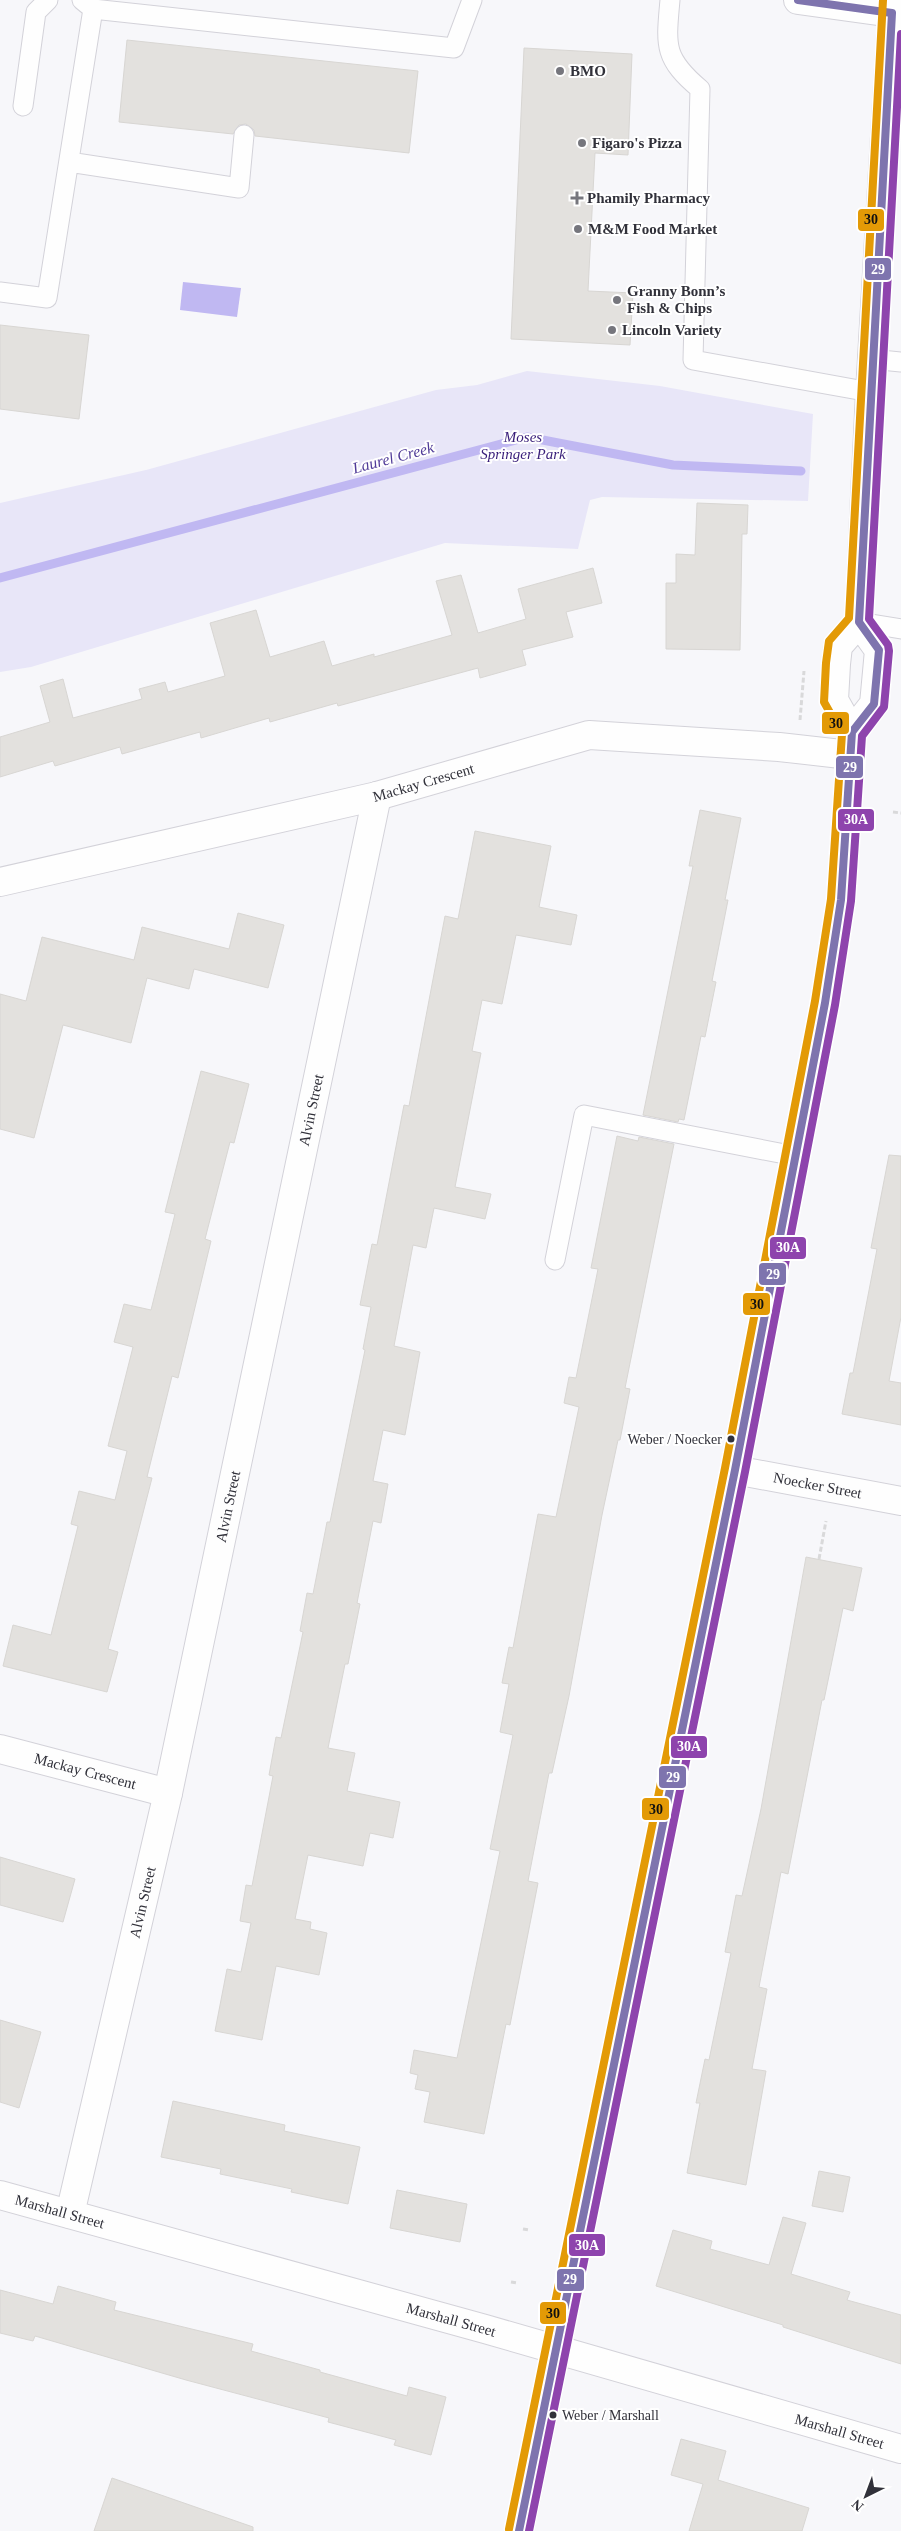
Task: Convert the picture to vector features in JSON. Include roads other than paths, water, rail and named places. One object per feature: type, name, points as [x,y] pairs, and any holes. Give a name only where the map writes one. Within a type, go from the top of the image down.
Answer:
[{"type":"street","points":[[798,0],[896,8],[870,392],[859,622],[879,650],[874,704],[851,743]]},
{"type":"street","points":[[519,2531],[735,1470],[825,1003],[841,900],[851,743],[834,700],[836,664],[838,646],[859,622]]},
{"type":"street","name":"Mackay Crescent","points":[[0,882],[376,796],[589,735],[779,747],[851,743]]},
{"type":"street","name":"Alvin Street","points":[[70,2214],[168,1793],[376,796]]},
{"type":"street","name":"Noecker Street","points":[[735,1470],[901,1501]]},
{"type":"street","name":"Mackay Crescent","points":[[0,1749],[168,1793]]},
{"type":"street","name":"Marshall Street","points":[[0,2195],[557,2350],[901,2449]]},
{"type":"lane","points":[[22,106],[36,12],[48,0]]},
{"type":"lane","points":[[0,292],[47,298],[69,162],[87,4],[454,48],[472,0]]},
{"type":"lane","points":[[670,0],[667,36],[669,54],[682,74],[700,89],[693,360],[870,392]]},
{"type":"lane","points":[[69,162],[239,188],[244,135]]},
{"type":"lane","points":[[872,359],[901,362]]},
{"type":"lane","points":[[859,622],[901,628]]},
{"type":"lane","points":[[555,1260],[584,1115],[795,1156]]},
{"type":"waterway","name":"Laurel Creek","points":[[0,578],[527,437],[673,465],[801,471]]},
{"type":"place","name":"BMO","points":[[560,71]]},
{"type":"place","name":"Figaro's Pizza","points":[[582,143]]},
{"type":"place","name":"Phamily Pharmacy","points":[[577,198]]},
{"type":"place","name":"M&M Food Market","points":[[578,229]]},
{"type":"place","name":"Granny Bonn’s Fish & Chips","points":[[617,300]]},
{"type":"place","name":"Lincoln Variety","points":[[612,330]]},
{"type":"place","name":"Weber / Noecker","points":[[731,1439]]},
{"type":"place","name":"Weber / Marshall","points":[[553,2415]]},
{"type":"park label","name":"Moses Springer Park","points":[[523,446]]}]
